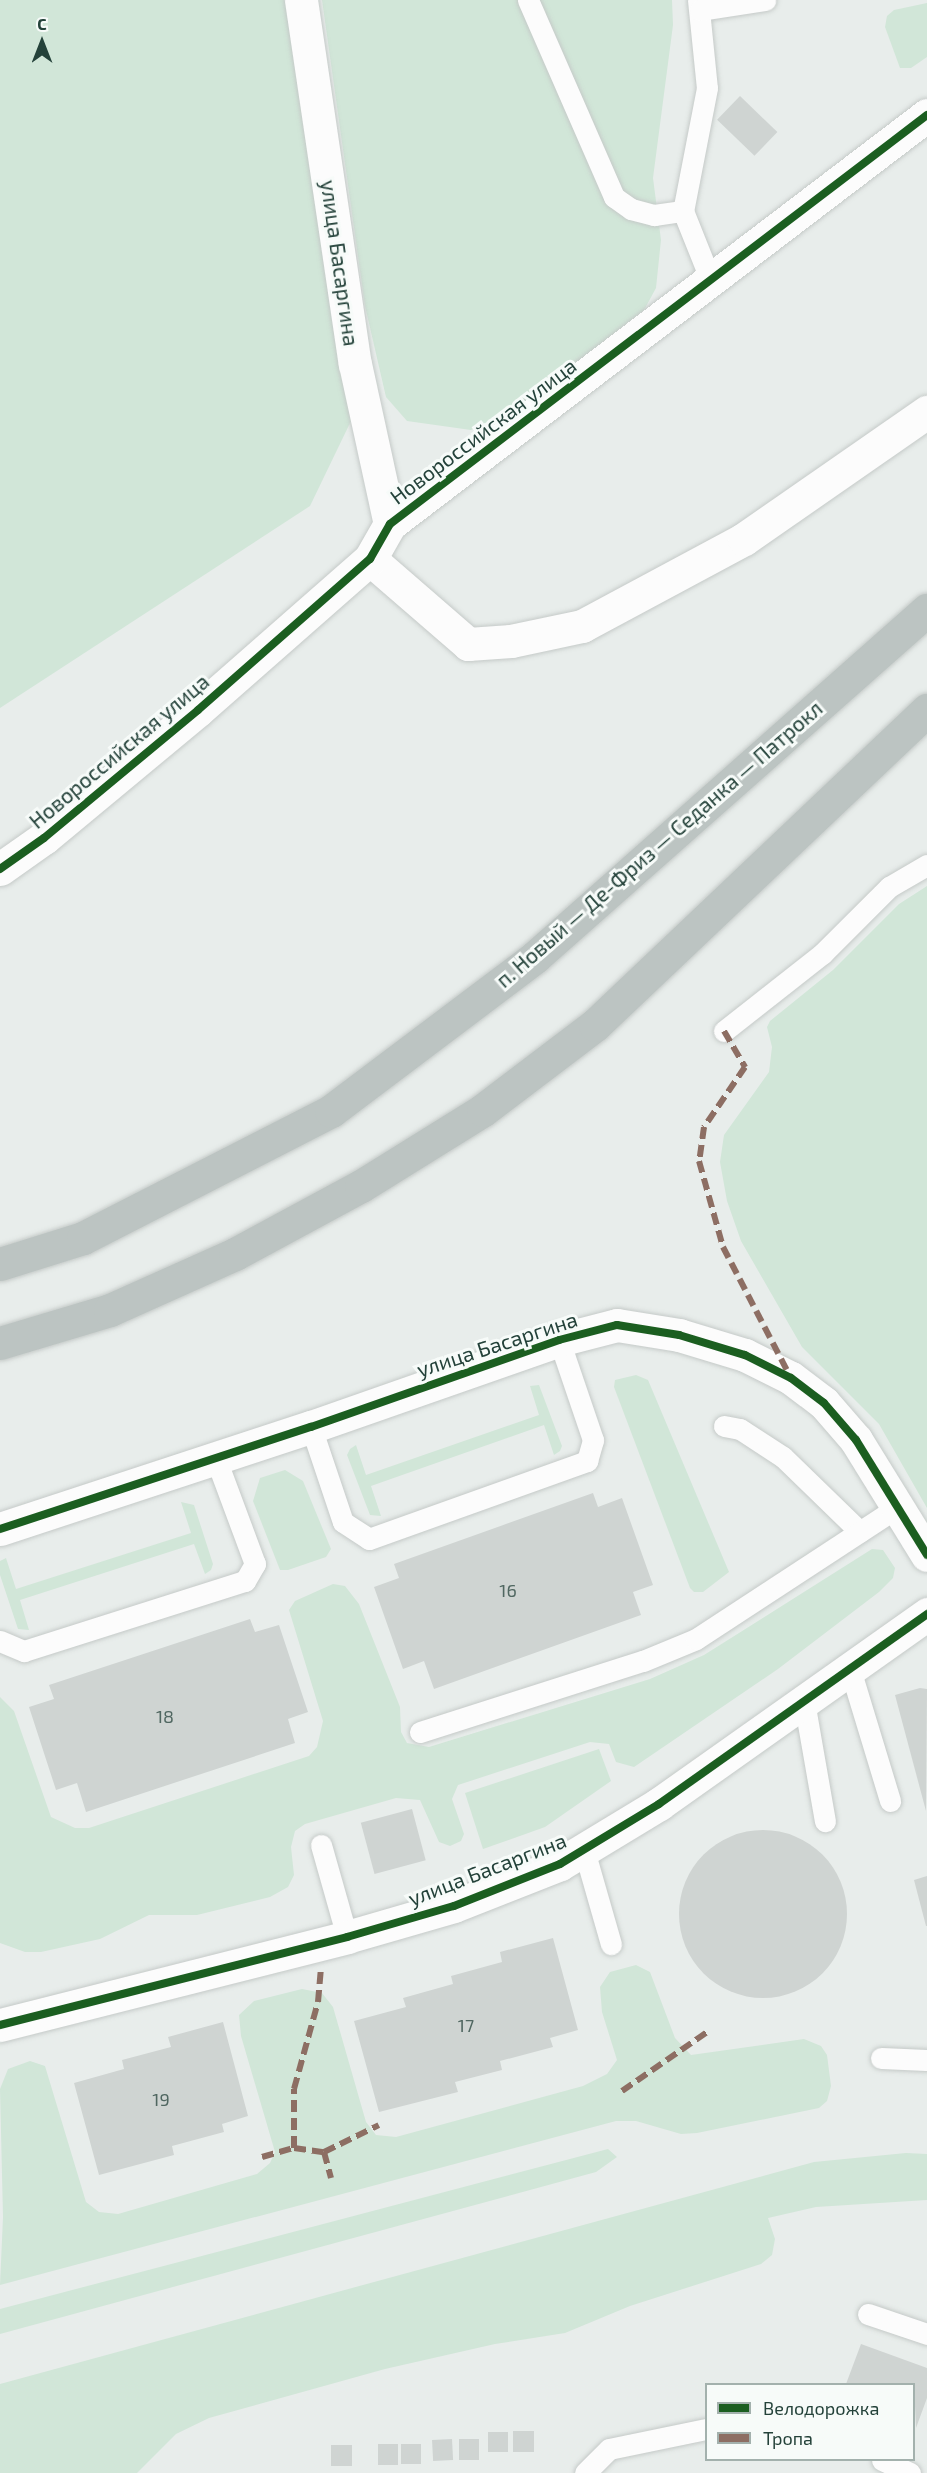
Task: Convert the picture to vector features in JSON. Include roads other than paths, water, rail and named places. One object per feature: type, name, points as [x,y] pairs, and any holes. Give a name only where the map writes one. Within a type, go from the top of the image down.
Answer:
[{"type":"highway","name":"п. Новый — Де-Фриз — Седанка — Патрокл","points":[[0,1264],[83,1238],[331,1111],[535,957],[927,610]]},
{"type":"highway","points":[[0,1343],[110,1310],[235,1254],[361,1186],[483,1110],[595,1025],[927,710]]},
{"type":"street","name":"улица Басаргина","points":[[301,0],[355,364],[390,524]]},
{"type":"street","name":"Новороссийская улица","points":[[0,869],[45,838],[198,710],[370,559],[390,524],[927,115]]},
{"type":"street","points":[[370,559],[468,644],[512,641],[582,626],[744,539],[927,412]]},
{"type":"street","name":"улица Басаргина","points":[[0,1529],[216,1459],[559,1340],[617,1325],[679,1335],[746,1355],[791,1378],[824,1403],[856,1440],[927,1555]]},
{"type":"street","name":"улица Басаргина","points":[[0,2025],[348,1937],[454,1906],[560,1864],[659,1804],[927,1614]]},
{"type":"lane","points":[[528,0],[614,197],[631,209],[654,215],[682,211]]},
{"type":"lane","points":[[711,281],[682,211],[707,88],[699,5],[765,0]]},
{"type":"lane","points":[[724,1031],[822,954],[889,887],[927,865]]},
{"type":"lane","points":[[310,1427],[343,1522],[369,1539],[587,1461],[593,1440],[559,1340]]},
{"type":"lane","points":[[724,1426],[740,1429],[783,1457],[860,1532]]},
{"type":"lane","points":[[0,1641],[24,1651],[245,1581],[255,1564],[216,1459]]},
{"type":"lane","points":[[420,1732],[643,1661],[696,1639],[898,1507]]},
{"type":"lane","points":[[850,1670],[890,1801]]},
{"type":"lane","points":[[804,1701],[825,1821]]},
{"type":"lane","points":[[321,1845],[348,1937]]},
{"type":"lane","points":[[584,1850],[611,1944]]},
{"type":"lane","points":[[881,2058],[927,2060]]},
{"type":"lane","points":[[868,2314],[927,2334]]},
{"type":"lane","points":[[585,2473],[609,2450],[705,2429]]},
{"type":"lane","points":[[884,2461],[910,2473]]}]
